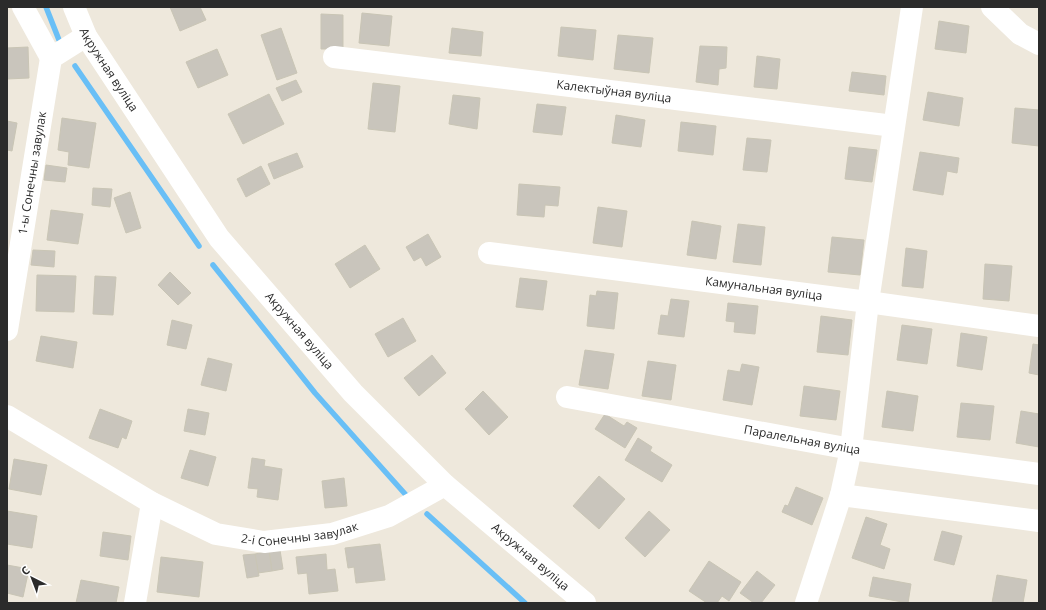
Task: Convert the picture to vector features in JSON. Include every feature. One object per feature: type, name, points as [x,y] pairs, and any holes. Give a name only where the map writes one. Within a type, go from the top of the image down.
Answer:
[{"type":"street","points":[[23,7],[51,58],[86,36]]},
{"type":"street","name":"Акружная вуліца","points":[[74,7],[86,36],[219,238],[353,393],[445,484],[586,603]]},
{"type":"street","points":[[806,603],[841,495],[851,449],[868,302],[912,7]]},
{"type":"street","points":[[992,7],[1020,34],[1039,44]]},
{"type":"street","name":"Калектыўная вуліца","points":[[334,57],[894,126]]},
{"type":"street","name":"1-ы Сонечны завулак","points":[[7,330],[51,58]]},
{"type":"street","name":"Камунальная вуліца","points":[[489,253],[868,302],[1039,326]]},
{"type":"street","name":"Паралельная вуліца","points":[[567,397],[851,449],[1039,474]]},
{"type":"street","name":"2-і Сонечны завулак","points":[[7,416],[152,503],[216,534],[264,542],[332,534],[389,516],[445,484]]},
{"type":"street","points":[[841,495],[1039,521]]},
{"type":"street","points":[[135,603],[152,503]]},
{"type":"building","points":[[170,7],[200,7],[206,20],[180,31]]},
{"type":"building","points":[[362,13],[392,16],[389,46],[359,43]]},
{"type":"building","points":[[321,14],[343,15],[343,49],[321,49]]},
{"type":"building","points":[[939,21],[969,26],[966,53],[935,49]]},
{"type":"building","points":[[561,27],[596,30],[593,60],[558,56]]},
{"type":"building","points":[[281,28],[297,73],[277,80],[261,35]]},
{"type":"building","points":[[452,28],[483,32],[481,56],[449,53]]},
{"type":"building","points":[[618,35],[653,38],[649,73],[614,69]]},
{"type":"building","points":[[700,46],[727,47],[726,68],[719,69],[718,85],[696,82]]},
{"type":"building","points":[[28,47],[29,78],[7,79],[7,48]]},
{"type":"building","points":[[217,49],[228,75],[198,88],[186,62]]},
{"type":"building","points":[[757,56],[780,59],[777,89],[754,87]]},
{"type":"building","points":[[852,72],[886,76],[884,95],[849,91]]},
{"type":"building","points":[[296,80],[302,92],[282,101],[276,88]]},
{"type":"building","points":[[373,83],[400,86],[395,132],[368,129]]},
{"type":"building","points":[[928,92],[963,98],[959,126],[923,120]]},
{"type":"building","points":[[269,94],[284,124],[243,144],[228,114]]},
{"type":"building","points":[[453,95],[480,98],[477,129],[449,124]]},
{"type":"building","points":[[537,104],[566,107],[562,135],[533,132]]},
{"type":"building","points":[[1015,108],[1039,110],[1039,146],[1012,143]]},
{"type":"building","points":[[616,115],[645,120],[641,147],[612,143]]},
{"type":"building","points":[[62,118],[96,123],[89,168],[68,165],[69,152],[58,150]]},
{"type":"building","points":[[7,121],[17,123],[12,151],[7,150]]},
{"type":"building","points":[[681,122],[716,126],[713,155],[678,151]]},
{"type":"building","points":[[747,138],[771,140],[767,172],[743,170]]},
{"type":"building","points":[[849,147],[877,150],[872,182],[845,179]]},
{"type":"building","points":[[920,152],[959,158],[957,173],[947,171],[943,195],[913,190]]},
{"type":"building","points":[[297,153],[303,167],[274,179],[268,164]]},
{"type":"building","points":[[46,165],[67,168],[65,182],[44,180]]},
{"type":"building","points":[[261,166],[270,184],[246,197],[237,179]]},
{"type":"building","points":[[519,184],[560,187],[558,206],[545,205],[544,217],[517,215]]},
{"type":"building","points":[[93,188],[112,189],[110,207],[92,205]]},
{"type":"building","points":[[130,192],[141,228],[126,233],[114,198]]},
{"type":"building","points":[[598,207],[627,211],[622,247],[593,243]]},
{"type":"building","points":[[51,210],[83,214],[78,244],[47,240]]},
{"type":"building","points":[[692,221],[721,226],[716,259],[687,255]]},
{"type":"building","points":[[738,224],[765,227],[761,265],[733,262]]},
{"type":"building","points":[[428,234],[441,257],[426,266],[421,257],[414,261],[406,247]]},
{"type":"building","points":[[832,237],[864,240],[860,275],[828,272]]},
{"type":"building","points":[[365,245],[380,269],[350,288],[335,264]]},
{"type":"building","points":[[906,248],[927,251],[923,288],[902,286]]},
{"type":"building","points":[[33,250],[55,251],[54,267],[31,265]]},
{"type":"building","points":[[985,264],[1012,266],[1009,301],[983,299]]},
{"type":"building","points":[[170,272],[191,293],[178,305],[158,285]]},
{"type":"building","points":[[37,275],[76,276],[74,312],[36,311]]},
{"type":"building","points":[[95,276],[116,277],[113,315],[93,314]]},
{"type":"building","points":[[520,278],[547,281],[543,310],[516,307]]},
{"type":"building","points":[[597,291],[618,293],[614,329],[587,326],[590,295],[596,296]]},
{"type":"building","points":[[671,299],[689,301],[684,337],[658,334],[661,315],[668,316]]},
{"type":"building","points":[[728,303],[758,306],[755,334],[734,332],[735,322],[726,321]]},
{"type":"building","points":[[821,316],[852,320],[848,355],[817,352]]},
{"type":"building","points":[[403,318],[416,341],[388,357],[375,334]]},
{"type":"building","points":[[172,320],[192,325],[186,349],[167,345]]},
{"type":"building","points":[[902,325],[932,329],[927,364],[897,360]]},
{"type":"building","points":[[961,333],[987,337],[982,370],[957,366]]},
{"type":"building","points":[[41,336],[77,342],[73,368],[36,361]]},
{"type":"building","points":[[1033,344],[1039,345],[1039,375],[1029,373]]},
{"type":"building","points":[[585,350],[614,354],[608,389],[579,385]]},
{"type":"building","points":[[432,355],[446,373],[419,396],[404,378]]},
{"type":"building","points":[[208,358],[232,364],[226,391],[201,385]]},
{"type":"building","points":[[648,361],[676,365],[671,400],[642,396]]},
{"type":"building","points":[[742,364],[759,367],[752,405],[723,400],[728,370],[740,372]]},
{"type":"building","points":[[804,386],[840,391],[836,420],[800,416]]},
{"type":"building","points":[[483,391],[508,417],[489,435],[465,409]]},
{"type":"building","points":[[887,391],[918,396],[913,431],[882,427]]},
{"type":"building","points":[[961,403],[994,406],[990,440],[957,437]]},
{"type":"building","points":[[100,409],[132,421],[126,439],[122,437],[118,448],[89,438]]},
{"type":"building","points":[[188,409],[209,413],[205,435],[184,431]]},
{"type":"building","points":[[1021,411],[1039,414],[1039,447],[1016,443]]},
{"type":"building","points":[[605,414],[624,426],[627,422],[637,428],[625,448],[595,429]]},
{"type":"building","points":[[638,438],[652,447],[650,451],[672,465],[662,482],[625,460]]},
{"type":"building","points":[[190,450],[216,457],[208,486],[181,478]]},
{"type":"building","points":[[252,458],[265,460],[264,466],[282,469],[278,500],[257,497],[258,489],[248,488]]},
{"type":"building","points":[[14,459],[47,465],[41,495],[9,489]]},
{"type":"building","points":[[599,476],[625,499],[599,529],[573,506]]},
{"type":"building","points":[[344,478],[347,506],[325,508],[322,481]]},
{"type":"building","points":[[796,487],[823,498],[812,525],[782,512],[785,505],[788,506]]},
{"type":"building","points":[[7,511],[37,516],[32,548],[7,544]]},
{"type":"building","points":[[649,511],[670,530],[645,557],[625,538]]},
{"type":"building","points":[[866,517],[887,524],[880,545],[890,549],[884,569],[852,558]]},
{"type":"building","points":[[942,531],[962,536],[954,565],[934,560]]},
{"type":"building","points":[[103,532],[131,536],[128,560],[100,556]]},
{"type":"building","points":[[380,544],[385,580],[356,583],[354,567],[348,568],[345,548]]},
{"type":"building","points":[[280,550],[283,569],[272,571],[269,551]]},
{"type":"building","points":[[269,551],[272,571],[258,573],[255,554]]},
{"type":"building","points":[[255,554],[259,576],[247,578],[243,555]]},
{"type":"building","points":[[326,554],[327,570],[335,569],[338,591],[309,594],[307,573],[298,574],[296,557]]},
{"type":"building","points":[[161,557],[203,562],[199,597],[157,592]]},
{"type":"building","points":[[709,561],[741,582],[729,601],[722,596],[717,603],[707,603],[689,591]]},
{"type":"building","points":[[7,565],[29,569],[23,597],[7,593]]},
{"type":"building","points":[[757,571],[775,585],[761,603],[754,603],[740,593]]},
{"type":"building","points":[[997,575],[1027,580],[1023,603],[992,603]]},
{"type":"building","points":[[873,577],[911,584],[908,603],[869,596]]},
{"type":"building","points":[[81,580],[119,587],[116,603],[76,603]]},
{"type":"waterway","points":[[46,7],[59,40]]},
{"type":"waterway","points":[[75,66],[199,246]]},
{"type":"waterway","points":[[213,265],[315,393],[406,495]]},
{"type":"waterway","points":[[427,514],[525,603]]}]
